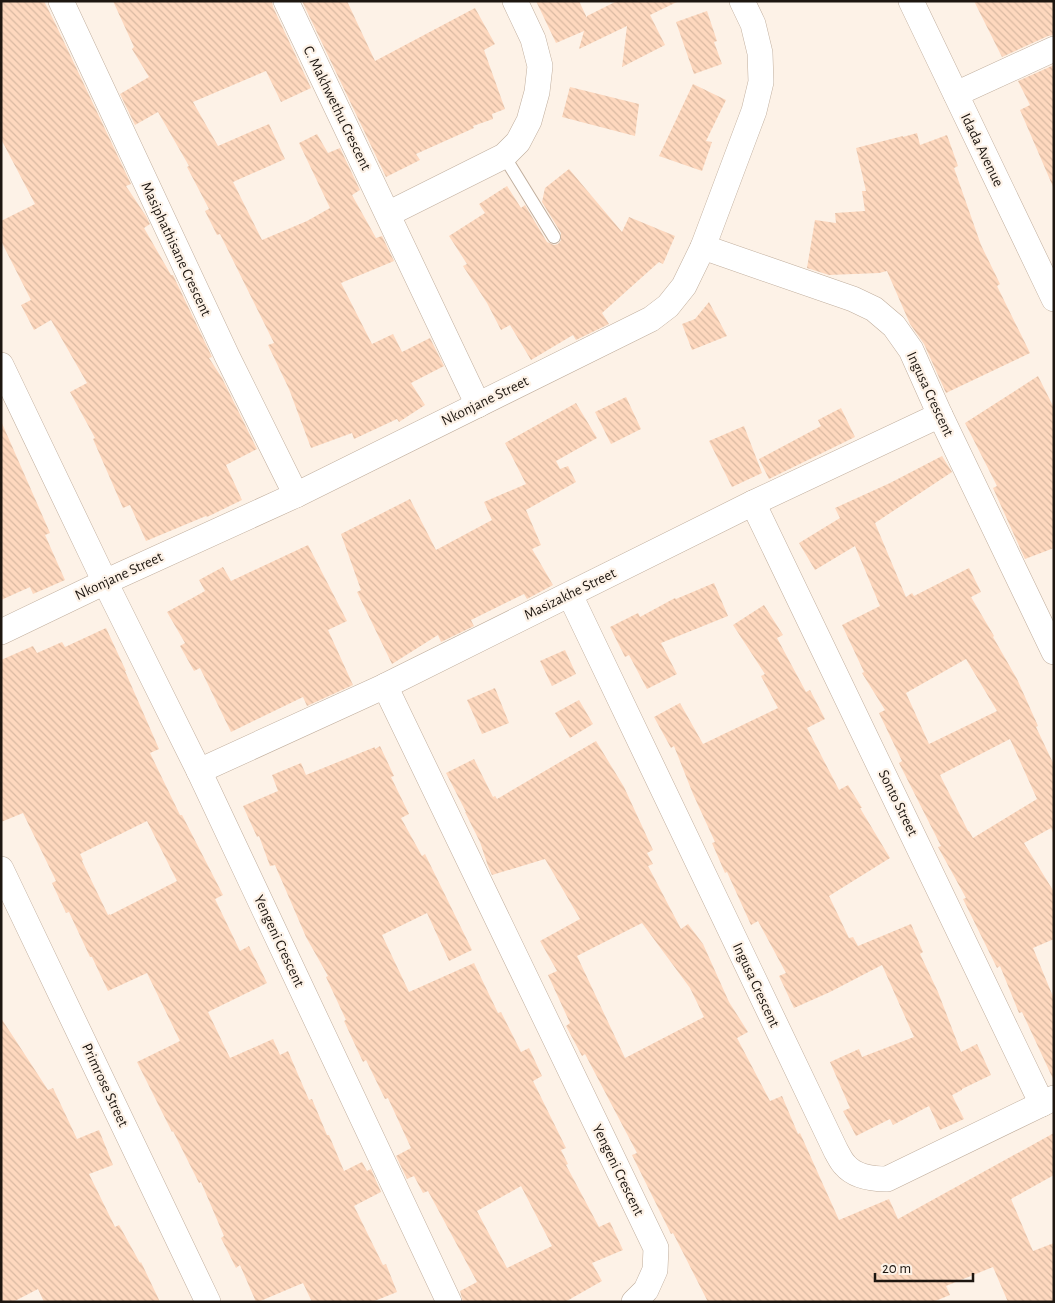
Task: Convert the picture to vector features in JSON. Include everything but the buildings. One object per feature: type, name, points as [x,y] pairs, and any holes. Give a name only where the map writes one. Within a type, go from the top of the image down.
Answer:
[{"type":"street","name":"Masiphathisane Crescent","points":[[61,1],[227,356],[296,495]]},
{"type":"street","name":"C. Makhwethu Crescent","points":[[286,1],[478,404]]},
{"type":"street","points":[[388,214],[504,156],[518,142],[529,121],[537,92],[540,66],[532,39],[514,1]]},
{"type":"street","name":"Nkonjane Street","points":[[1,632],[105,582],[296,495],[651,319],[668,306],[684,286],[702,247],[754,111],[761,82],[760,53],[753,24],[742,1]]},
{"type":"street","name":"Idada Avenue","points":[[911,1],[1054,299]]},
{"type":"street","points":[[956,94],[1054,49]]},
{"type":"street","name":"Ingusa Crescent","points":[[702,247],[853,299],[874,309],[894,326],[911,350],[940,415],[1054,652]]},
{"type":"street","points":[[1,365],[105,582]]},
{"type":"street","name":"Masizakhe Street","points":[[199,771],[385,686],[753,503],[940,415]]},
{"type":"street","name":"Sonto Street","points":[[753,503],[1048,1101]]},
{"type":"street","name":"Yengeni Crescent","points":[[105,582],[199,771],[450,1302]]},
{"type":"street","name":"Ingusa Crescent","points":[[570,594],[836,1151],[846,1166],[858,1174],[872,1179],[887,1179],[1048,1101]]},
{"type":"street","name":"Yengeni Crescent","points":[[385,686],[656,1248],[655,1270],[646,1290],[634,1302]]},
{"type":"street","name":"Primrose Street","points":[[1,869],[208,1302]]},
{"type":"lane","points":[[504,156],[554,237]]}]
